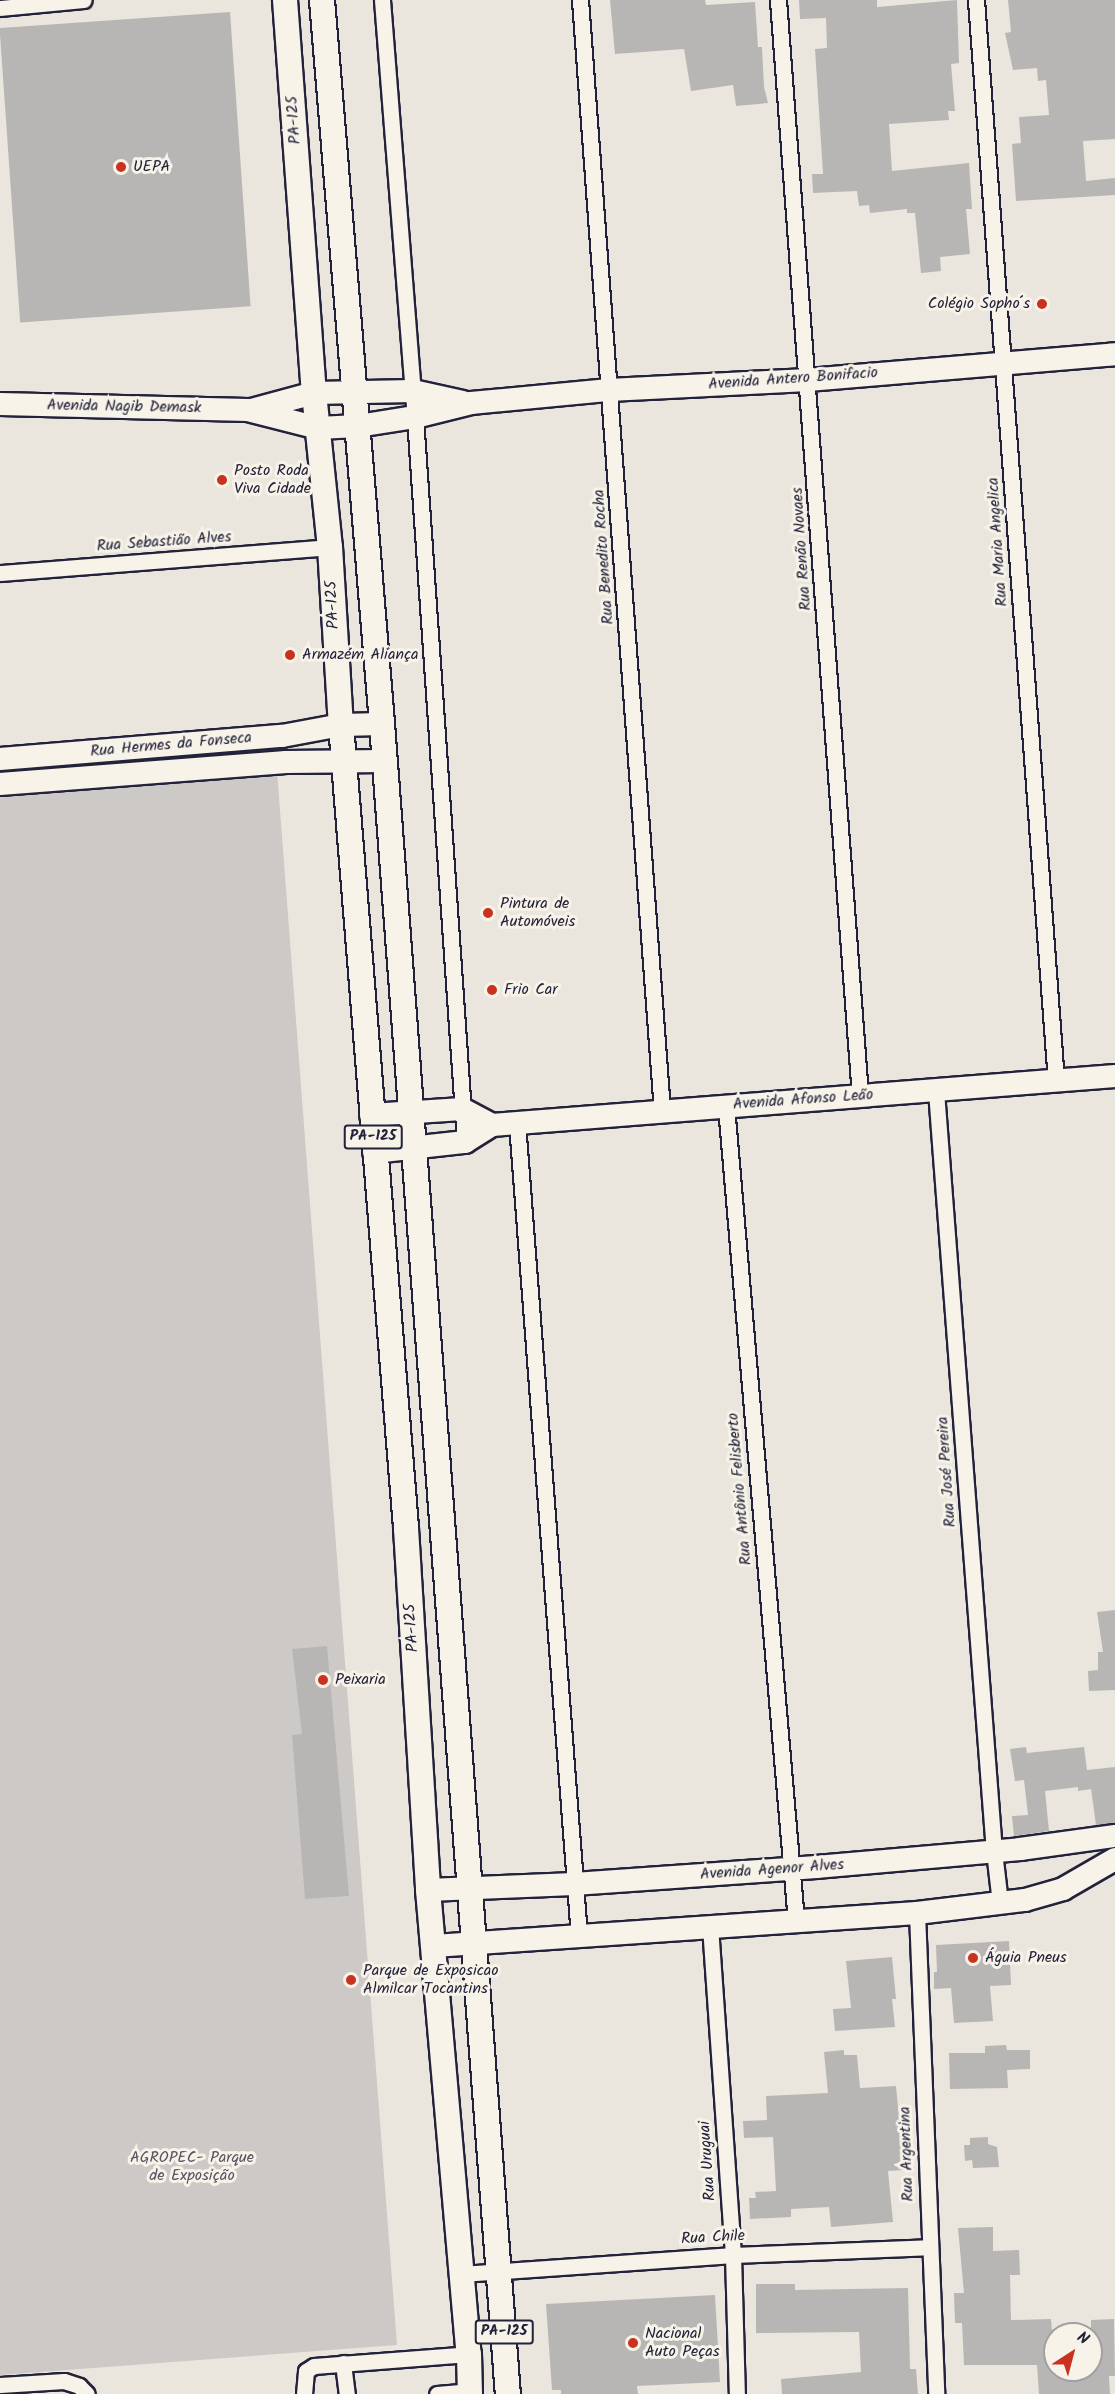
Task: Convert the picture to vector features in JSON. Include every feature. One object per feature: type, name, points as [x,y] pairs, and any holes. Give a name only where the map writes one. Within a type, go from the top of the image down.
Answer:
[{"type":"main road","name":"PA-125","points":[[285,0],[314,393],[330,547],[341,725],[371,1115],[406,1528],[428,1890],[469,2354],[470,2393]]},
{"type":"main road","name":"PA-125","points":[[322,0],[382,724],[508,2394]]},
{"type":"main road","points":[[388,1315],[425,1313]]},
{"type":"main road","points":[[406,1528],[444,1524]]},
{"type":"street","points":[[0,8],[84,0]]},
{"type":"street","points":[[382,0],[415,417],[465,1142]]},
{"type":"street","name":"Rua Benedito Rocha","points":[[580,0],[662,1112]]},
{"type":"street","name":"Rua Renão Novaes","points":[[778,0],[860,1096]]},
{"type":"street","name":"Rua Maria Angelica","points":[[976,0],[1056,1081]]},
{"type":"street","name":"Avenida Antero Bonifacio","points":[[318,428],[358,426],[415,417],[471,403],[609,390],[808,380],[1115,354]]},
{"type":"street","name":"Avenida Antero Bonifacio","points":[[314,393],[413,391],[471,403]]},
{"type":"street","name":"Avenida Nagib Demask","points":[[248,410],[314,393]]},
{"type":"street","name":"Avenida Nagib Demask","points":[[0,404],[248,410],[318,428]]},
{"type":"street","name":"Rua Sebastião Alves","points":[[0,573],[330,547]]},
{"type":"street","name":"Rua Hermes da Fonseca","points":[[0,759],[282,736],[341,725],[382,724]]},
{"type":"street","points":[[0,784],[286,762],[384,761]]},
{"type":"street","name":"Avenida Afonso Leão","points":[[374,1152],[465,1142],[492,1125],[1115,1076]]},
{"type":"street","name":"Rua José Pereira","points":[[936,1091],[994,1851],[1000,1903]]},
{"type":"street","name":"Rua Antônio Felisberto","points":[[726,1106],[789,1868],[796,1921]]},
{"type":"street","points":[[371,1115],[462,1109],[492,1125]]},
{"type":"street","points":[[517,1123],[579,1936]]},
{"type":"street","name":"Avenida Agenor Alves","points":[[428,1890],[574,1884],[789,1868],[994,1851],[1115,1836]]},
{"type":"street","points":[[434,1946],[917,1914],[1046,1896],[1115,1859]]},
{"type":"street","name":"Rua Argentina","points":[[917,1914],[928,2247],[936,2394]]},
{"type":"street","name":"Rua Uruguai","points":[[710,1926],[733,2255],[737,2394]]},
{"type":"street","name":"Rua Chile","points":[[461,2274],[500,2269],[733,2255],[928,2247]]},
{"type":"street","points":[[304,2394],[303,2380],[306,2371],[314,2366],[469,2354]]},
{"type":"street","points":[[343,2363],[347,2394]]},
{"type":"street","points":[[0,2385],[64,2381],[79,2386],[87,2394]]},
{"type":"street","points":[[437,2394],[470,2393]]},
{"type":"green space","name":"AGROPEC- Parque de Exposição","points":[[277,771],[397,2345],[0,2375],[0,793]]},
{"type":"building","points":[[610,0],[705,0],[706,5],[755,2],[758,47],[762,47],[764,87],[768,103],[736,106],[733,85],[691,91],[684,49],[615,54]]},
{"type":"building","points":[[799,0],[877,0],[877,7],[957,0],[959,63],[951,64],[955,111],[948,111],[949,120],[889,124],[892,171],[969,163],[972,209],[966,209],[970,254],[940,257],[941,271],[921,273],[915,213],[907,213],[907,209],[870,213],[869,205],[859,206],[857,191],[813,193],[812,174],[823,174],[815,49],[827,48],[826,18],[800,19]]},
{"type":"building","points":[[1008,0],[1115,0],[1115,139],[1083,141],[1086,181],[1115,178],[1115,195],[1016,201],[1012,144],[1021,143],[1019,117],[1049,115],[1046,80],[1038,81],[1037,68],[1013,70],[1005,33],[1011,32]]},
{"type":"building","name":"UEPA","points":[[230,12],[251,306],[20,322],[0,28]]},
{"type":"building","points":[[1115,1610],[1115,1690],[1089,1691],[1088,1671],[1098,1670],[1098,1652],[1103,1652],[1097,1612]]},
{"type":"building","points":[[327,1646],[349,1896],[305,1899],[292,1735],[302,1734],[292,1649]]},
{"type":"building","points":[[1026,1747],[1027,1753],[1084,1747],[1087,1770],[1115,1767],[1115,1823],[1096,1825],[1091,1789],[1078,1791],[1078,1787],[1045,1791],[1049,1831],[1014,1836],[1012,1816],[1028,1815],[1024,1780],[1015,1781],[1010,1749]]},
{"type":"building","name":"Águia Pneus","points":[[1009,1941],[1011,1985],[990,1986],[993,2021],[954,2023],[951,1988],[934,1989],[934,1972],[937,1972],[936,1945]]},
{"type":"building","points":[[892,1957],[896,1999],[892,1999],[895,2027],[835,2031],[833,2009],[851,2008],[846,1961]]},
{"type":"building","points":[[1006,2045],[1007,2050],[1030,2050],[1030,2069],[1007,2070],[1008,2088],[950,2089],[949,2053],[985,2053],[985,2046]]},
{"type":"building","points":[[844,2050],[844,2055],[857,2055],[860,2088],[896,2086],[904,2170],[888,2171],[893,2222],[831,2227],[829,2207],[791,2209],[791,2217],[750,2219],[749,2198],[756,2198],[755,2192],[776,2191],[773,2137],[744,2138],[743,2121],[767,2120],[766,2096],[828,2093],[824,2052]]},
{"type":"building","points":[[988,2137],[988,2144],[997,2147],[999,2167],[973,2168],[972,2160],[965,2161],[964,2145],[970,2145],[970,2138]]},
{"type":"building","points":[[993,2227],[993,2251],[1019,2250],[1020,2275],[1010,2275],[1011,2320],[1051,2319],[1051,2322],[1043,2322],[1043,2382],[1103,2382],[1103,2322],[1091,2322],[1091,2320],[1114,2319],[1115,2376],[1109,2376],[1110,2394],[1039,2394],[1037,2365],[964,2365],[962,2323],[955,2323],[954,2293],[964,2293],[958,2228]]},
{"type":"building","points":[[756,2284],[795,2284],[795,2290],[908,2288],[910,2369],[916,2369],[918,2394],[782,2394],[781,2379],[861,2372],[859,2332],[756,2333]]},
{"type":"building","name":"Nacional Auto Peças","points":[[715,2295],[720,2382],[637,2386],[638,2394],[561,2394],[561,2390],[552,2390],[546,2304]]},
{"type":"place","name":"UEPA","points":[[121,167]]},
{"type":"place","name":"Colégio Sopho´s","points":[[1042,304]]},
{"type":"place","name":"Posto Roda Viva Cidade","points":[[222,480]]},
{"type":"place","name":"Armazém Aliança","points":[[290,655]]},
{"type":"place","name":"Pintura de Automóveis","points":[[488,913]]},
{"type":"place","name":"Frio Car","points":[[492,990]]},
{"type":"place","name":"Peixaria","points":[[323,1680]]},
{"type":"place","name":"Águia Pneus","points":[[973,1958]]},
{"type":"place","name":"Parque de Exposicao Almilcar Tocantins","points":[[351,1980]]},
{"type":"place","name":"Nacional Auto Peças","points":[[633,2343]]}]
